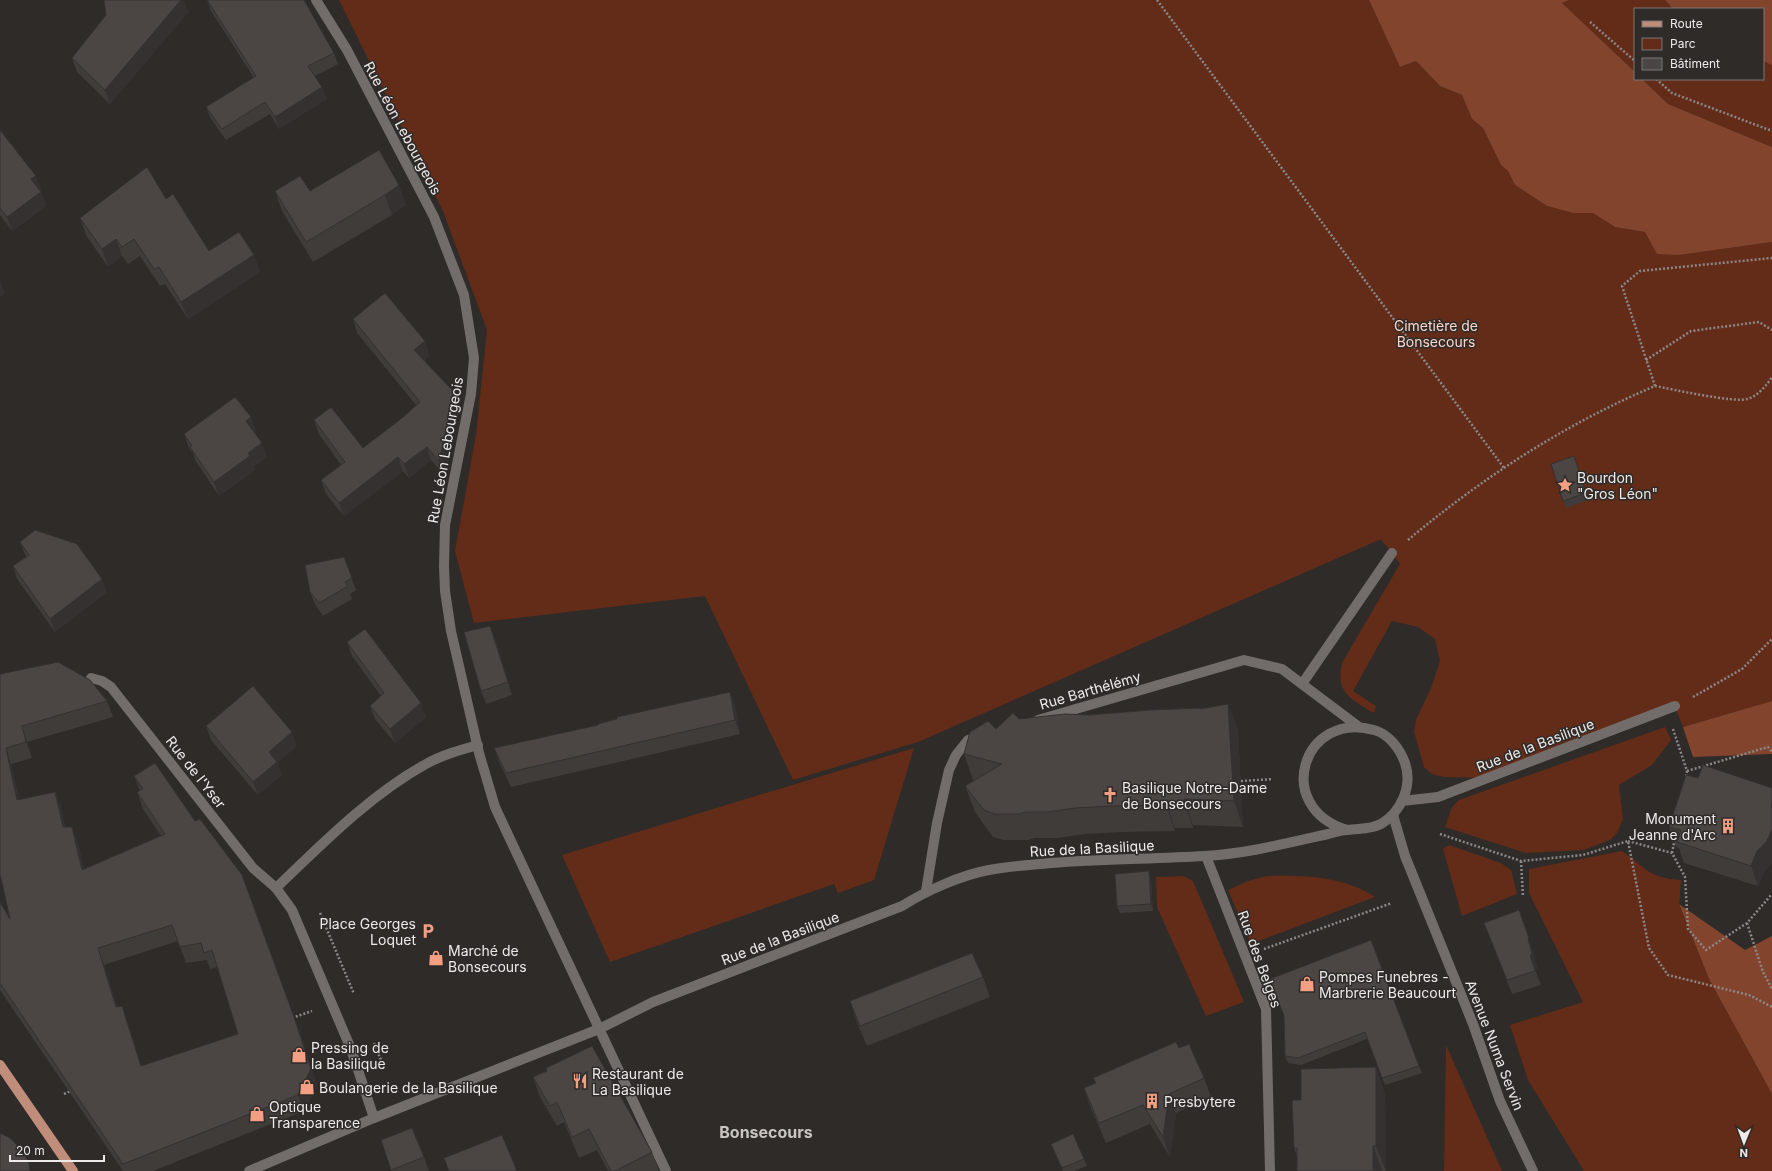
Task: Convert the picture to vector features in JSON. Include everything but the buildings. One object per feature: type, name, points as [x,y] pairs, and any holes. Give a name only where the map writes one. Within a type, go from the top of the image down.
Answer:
[{"type":"main road","points":[[0,1065],[73,1171]]},
{"type":"street","name":"Rue Léon Lebourgeois","points":[[316,0],[347,50],[434,217],[464,295],[474,358],[472,394],[445,525],[444,566],[445,591],[451,631],[478,745]]},
{"type":"street","points":[[1302,684],[1392,553]]},
{"type":"street","name":"Rue Barthélémy","points":[[1028,722],[1244,660],[1282,669],[1359,727]]},
{"type":"street","name":"Rue de l'Yser","points":[[92,678],[111,686],[254,868],[276,888]]},
{"type":"street","name":"Rue de la Basilique","points":[[1402,801],[1438,797],[1671,708]]},
{"type":"street","name":"Rue de la Basilique","points":[[248,1171],[374,1118],[599,1029],[653,1002],[902,906],[926,891],[988,870],[1099,859],[1206,856],[1260,850],[1346,830],[1364,830],[1380,824],[1393,815],[1402,801],[1407,786],[1407,769],[1401,754],[1391,741],[1376,731],[1359,727],[1341,728],[1325,736],[1313,748],[1305,764],[1303,782],[1308,800],[1318,814],[1332,825],[1346,830]]},
{"type":"street","points":[[926,891],[937,824],[949,770],[956,755],[968,740],[990,734]]},
{"type":"street","points":[[374,1118],[351,1049],[292,910],[276,888],[323,844],[398,782],[427,763],[447,754],[478,745],[495,807],[666,1171]]},
{"type":"street","name":"Avenue Numa Servin","points":[[1393,815],[1405,856],[1473,1024],[1500,1101],[1533,1171]]},
{"type":"street","name":"Rue des Belges","points":[[1206,856],[1262,997],[1267,1019],[1270,1171]]},
{"type":"path","points":[[1157,0],[1504,468]]},
{"type":"path","points":[[1590,22],[1634,60]]},
{"type":"path","points":[[1657,80],[1672,93],[1772,131]]},
{"type":"path","points":[[1654,386],[1622,286],[1640,271],[1772,258]]},
{"type":"path","points":[[1646,360],[1691,331],[1759,322],[1772,330]]},
{"type":"path","points":[[1392,553],[1433,519],[1504,468],[1525,454],[1614,403],[1654,386],[1726,398],[1747,399],[1766,387],[1772,377]]},
{"type":"path","points":[[1684,786],[1687,771],[1671,708],[1714,687],[1742,670],[1772,639]]},
{"type":"path","points":[[1687,771],[1768,747],[1772,752]]},
{"type":"path","points":[[1241,781],[1273,778]]},
{"type":"path","points":[[1676,831],[1672,853],[1685,877],[1688,929],[1706,950],[1747,924],[1772,894]]},
{"type":"path","points":[[1440,834],[1521,861],[1583,855],[1628,841],[1672,853]]},
{"type":"path","points":[[1628,841],[1650,948],[1668,975],[1749,995],[1772,1007]]},
{"type":"path","points":[[1521,861],[1523,896]]},
{"type":"path","points":[[1246,956],[1392,903]]},
{"type":"path","points":[[320,913],[356,999]]},
{"type":"path","points":[[1747,924],[1763,972],[1772,989]]},
{"type":"path","points":[[285,1020],[332,1006]]},
{"type":"path","points":[[373,1041],[381,1060]]},
{"type":"path","points":[[64,1094],[78,1088]]},
{"type":"green space","name":"Cimetière de Bonsecours","points":[[339,0],[1369,0],[1400,67],[1416,61],[1440,86],[1462,95],[1472,119],[1483,128],[1501,165],[1508,171],[1515,185],[1547,206],[1573,213],[1593,213],[1615,227],[1645,232],[1679,255],[1772,242],[1772,701],[1683,727],[1675,707],[1488,778],[1444,777],[1432,774],[1424,767],[1414,732],[1416,720],[1431,688],[1440,661],[1435,639],[1418,627],[1392,621],[1353,691],[1376,706],[1374,713],[1358,704],[1346,693],[1341,680],[1343,661],[1400,564],[1381,539],[918,742],[793,780],[705,596],[474,623],[455,551],[476,435],[487,330],[443,211]]},
{"type":"green space","points":[[1569,0],[1665,0],[1672,8],[1634,8],[1634,71],[1562,3]]},
{"type":"green space","points":[[1764,61],[1772,65],[1772,147],[1668,104],[1643,80],[1764,80]]},
{"type":"green space","points":[[1665,727],[1671,740],[1652,765],[1619,785],[1623,819],[1617,833],[1610,840],[1584,850],[1526,853],[1445,827],[1452,807],[1459,800]]},
{"type":"green space","points":[[914,748],[874,880],[838,893],[834,884],[610,962],[562,855]]},
{"type":"green space","points":[[1449,845],[1501,863],[1511,870],[1517,894],[1462,916],[1443,849]]},
{"type":"green space","points":[[1622,851],[1654,874],[1670,879],[1681,880],[1679,905],[1709,979],[1772,1094],[1772,1171],[1584,1171],[1528,1080],[1510,1025],[1583,1002],[1529,893],[1529,869]]},
{"type":"green space","points":[[1184,876],[1193,881],[1244,1002],[1206,1016],[1157,907],[1156,877]]},
{"type":"green space","points":[[1267,876],[1323,878],[1350,885],[1375,897],[1251,944],[1228,890],[1248,881]]},
{"type":"green space","points":[[1446,1045],[1502,1171],[1444,1171]]},
{"type":"shaded area","points":[[1369,0],[1569,0],[1562,3],[1634,71],[1634,80],[1643,80],[1668,104],[1772,147],[1772,242],[1679,255],[1657,254],[1645,232],[1615,227],[1593,213],[1573,213],[1547,206],[1515,185],[1508,171],[1501,165],[1483,128],[1472,119],[1462,95],[1440,86],[1416,61],[1400,67]]},
{"type":"shaded area","points":[[1665,0],[1772,0],[1772,65],[1764,61],[1764,8],[1672,8]]},
{"type":"shaded area","points":[[1772,701],[1772,754],[1693,757],[1683,727]]},
{"type":"shaded area","points":[[1679,904],[1745,950],[1772,936],[1772,1094],[1709,979]]},
{"type":"place","name":"Bourdon \"Gros Léon\"","points":[[1565,485]]},
{"type":"place","name":"Basilique Notre-Dame de Bonsecours","points":[[1110,795]]},
{"type":"place","name":"Monument Jeanne d'Arc","points":[[1728,826]]},
{"type":"place","name":"Place Georges Loquet","points":[[428,931]]},
{"type":"place","name":"Marché de Bonsecours","points":[[436,958]]},
{"type":"place","name":"Pompes Funebres - Marbrerie Beaucourt","points":[[1307,984]]},
{"type":"place","name":"Pressing de la Basilique","points":[[299,1055]]},
{"type":"place","name":"Restaurant de La Basilique","points":[[580,1081]]},
{"type":"place","name":"Boulangerie de la Basilique","points":[[307,1087]]},
{"type":"place","name":"Presbytere","points":[[1152,1101]]},
{"type":"place","name":"Optique Transparence","points":[[257,1114]]},
{"type":"district","name":"Bonsecours","points":[[766,1132]]}]
